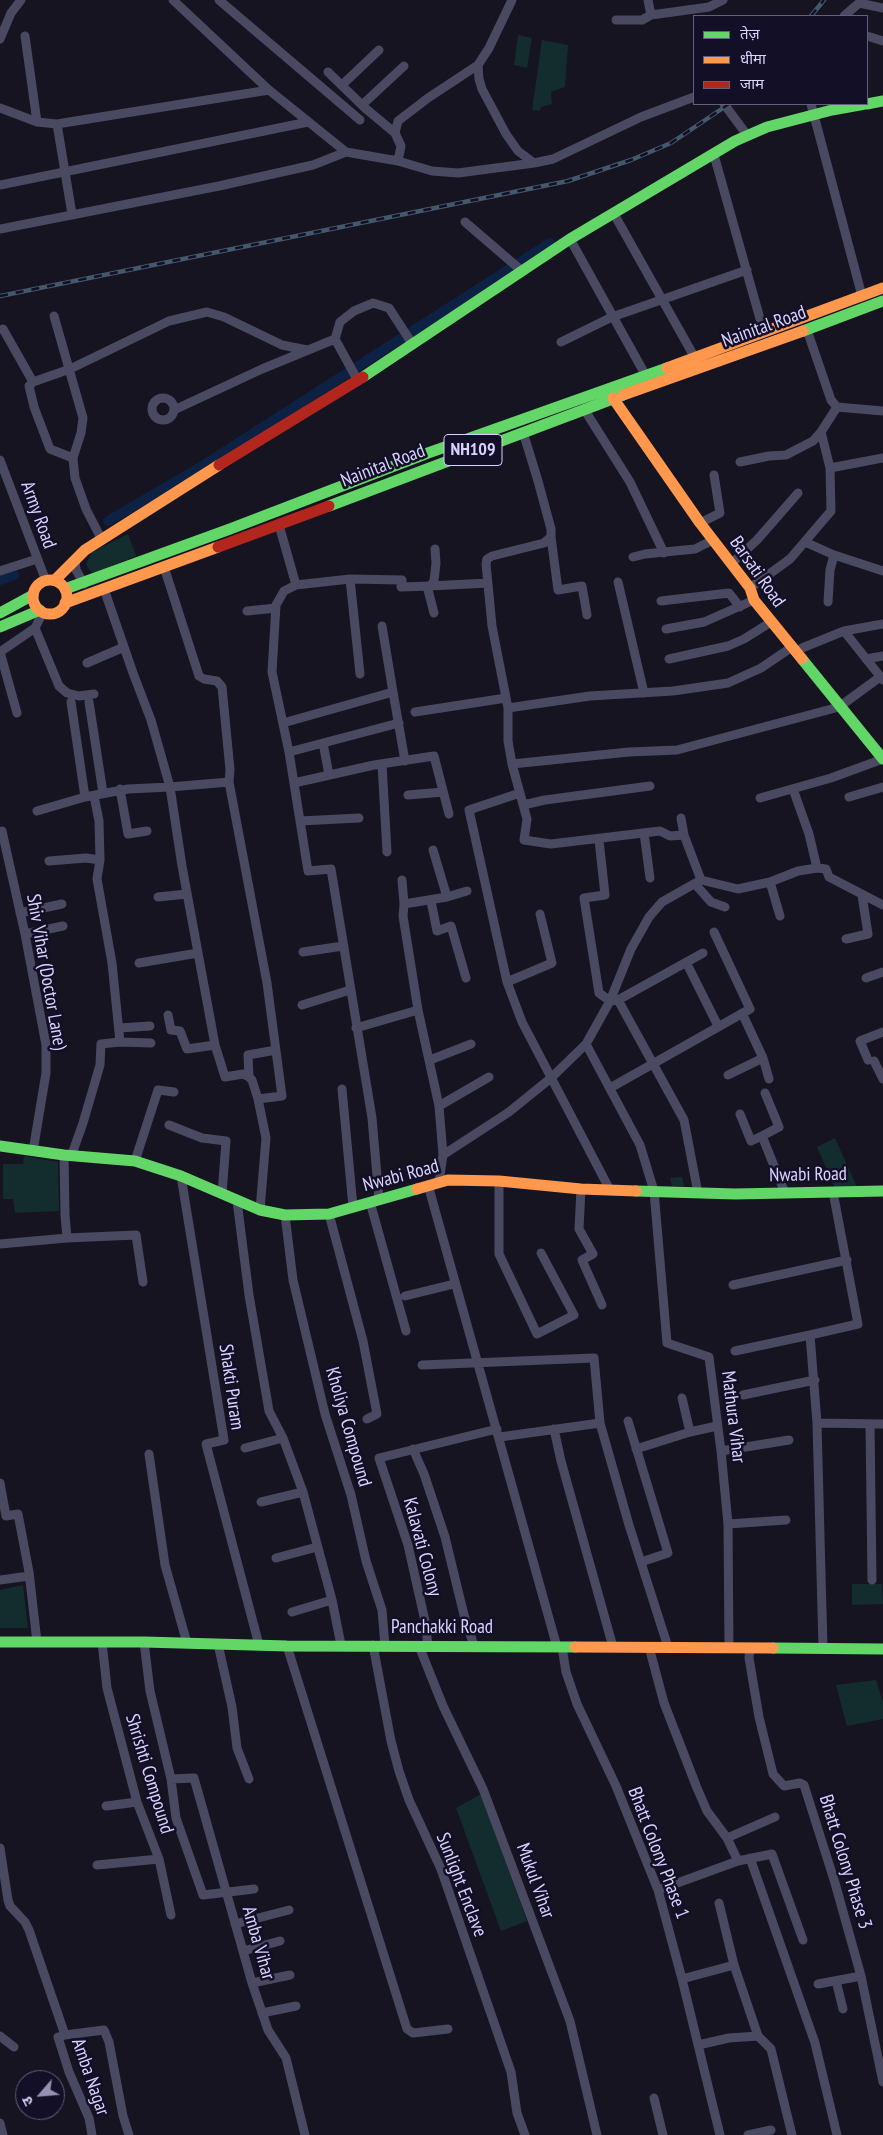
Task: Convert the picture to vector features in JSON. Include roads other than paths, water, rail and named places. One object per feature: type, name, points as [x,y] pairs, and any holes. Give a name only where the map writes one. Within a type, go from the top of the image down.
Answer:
[{"type":"main road","points":[[868,104],[883,100]]},
{"type":"main road","points":[[41,611],[35,605],[33,595],[37,586],[51,580],[75,558],[102,540],[356,378],[410,338],[522,271],[570,239],[747,135],[813,109],[855,105]]},
{"type":"main road","name":"Nainital Road","points":[[65,603],[278,525],[613,398],[764,333],[883,288]]},
{"type":"main road","name":"Nainital Road","points":[[65,589],[84,584],[428,453],[646,376],[698,363],[807,330],[883,301]]},
{"type":"main road","points":[[803,318],[807,330]]},
{"type":"main road","name":"Barsati Road","points":[[613,398],[700,522],[750,588],[754,600],[883,759]]},
{"type":"main road","points":[[294,505],[298,517]]},
{"type":"main road","points":[[0,626],[41,611],[56,612],[65,603],[67,597],[65,589],[51,580]]},
{"type":"main road","points":[[0,612],[33,595]]},
{"type":"main road","name":"Nwabi Road","points":[[0,1146],[135,1161],[181,1176],[260,1210],[285,1215],[329,1214],[448,1180],[499,1181],[581,1189],[698,1193],[883,1191]]},
{"type":"main road","name":"Panchakki Road","points":[[0,1642],[144,1642],[287,1646],[883,1649]]},
{"type":"street","points":[[0,39],[11,14],[21,0]]},
{"type":"street","points":[[218,0],[360,120]]},
{"type":"street","points":[[395,133],[398,121],[428,98],[478,65],[489,48],[512,0]]},
{"type":"street","points":[[648,0],[652,15]]},
{"type":"street","points":[[616,20],[642,20],[652,15],[710,12],[723,0]]},
{"type":"street","points":[[178,2],[269,90],[346,152],[432,171],[458,173],[553,160],[641,117],[693,97]]},
{"type":"street","points":[[845,15],[859,3],[883,8]]},
{"type":"street","points":[[24,36],[37,122]]},
{"type":"street","points":[[868,36],[883,41]]},
{"type":"street","points":[[342,85],[379,50]]},
{"type":"street","points":[[478,65],[482,89],[506,134],[518,151],[534,163]]},
{"type":"street","points":[[362,105],[404,66]]},
{"type":"street","points":[[328,72],[362,105],[395,133],[401,146],[398,162]]},
{"type":"street","points":[[0,108],[37,122],[57,124],[269,90]]},
{"type":"street","points":[[725,105],[747,135]]},
{"type":"street","points":[[813,109],[862,296]]},
{"type":"street","points":[[0,185],[308,122]]},
{"type":"street","points":[[57,124],[72,214]]},
{"type":"street","points":[[0,229],[157,199],[313,165],[346,152]]},
{"type":"street","points":[[714,155],[764,333]]},
{"type":"street","points":[[614,214],[698,363]]},
{"type":"street","points":[[465,222],[522,271]]},
{"type":"street","points":[[570,239],[646,376]]},
{"type":"street","points":[[561,342],[612,317],[746,270]]},
{"type":"street","points":[[356,378],[335,339],[340,322],[354,311],[373,303],[389,308],[410,338]]},
{"type":"street","points":[[72,458],[50,449],[34,407],[29,386],[33,382],[70,369],[169,321],[207,312],[224,317],[282,345],[307,350]]},
{"type":"street","points":[[54,316],[83,418],[81,432],[72,458],[75,478],[86,509],[102,540]]},
{"type":"street","points":[[3,328],[33,382]]},
{"type":"street","points":[[807,330],[831,400],[837,407],[883,411]]},
{"type":"street","points":[[174,410],[228,384],[335,339]]},
{"type":"street","points":[[740,462],[769,456],[786,455],[813,441],[837,407]]},
{"type":"street","points":[[584,409],[630,482],[664,553]]},
{"type":"street","points":[[523,432],[551,529],[550,537],[558,590],[582,586],[587,616]]},
{"type":"street","points":[[750,588],[790,559],[831,511],[830,468],[821,432]]},
{"type":"street","points":[[830,468],[883,458]]},
{"type":"street","name":"Army Road","points":[[0,460],[37,559],[51,580]]},
{"type":"street","points":[[700,522],[720,513],[714,475]]},
{"type":"street","points":[[731,564],[757,540],[798,493]]},
{"type":"street","points":[[278,525],[296,585]]},
{"type":"street","points":[[550,537],[544,543],[487,559],[492,626],[508,708],[508,741],[527,820],[524,840],[550,844],[599,840],[660,831],[670,836],[684,835]]},
{"type":"street","points":[[633,557],[695,549],[713,540]]},
{"type":"street","points":[[805,542],[834,555],[883,571]]},
{"type":"street","points":[[428,586],[434,581],[435,549]]},
{"type":"street","points":[[828,602],[830,570],[834,555]]},
{"type":"street","points":[[75,558],[76,570],[84,584]]},
{"type":"street","points":[[0,571],[37,559]]},
{"type":"street","points":[[164,567],[199,676],[204,679],[217,681],[222,687],[230,782],[267,983],[282,1096],[258,1099]]},
{"type":"street","points":[[406,1331],[374,1201],[372,1118],[331,869],[308,872],[289,752],[272,672],[276,608],[284,590],[296,585],[350,580],[402,580],[402,588],[488,583]]},
{"type":"street","points":[[350,580],[360,674]]},
{"type":"street","points":[[618,582],[644,692]]},
{"type":"street","points":[[428,586],[434,613]]},
{"type":"street","points":[[104,589],[151,720],[170,787],[187,894],[215,1045],[225,1077],[243,1074],[249,1077],[252,1080],[258,1099],[266,1138],[260,1210]]},
{"type":"street","points":[[661,601],[729,593],[740,607]]},
{"type":"street","points":[[666,629],[704,622],[754,600]]},
{"type":"street","points":[[247,611],[276,608]]},
{"type":"street","points":[[17,713],[0,652],[35,628],[41,611]]},
{"type":"street","points":[[668,659],[728,646],[771,622]]},
{"type":"street","points":[[508,708],[590,696],[691,689],[728,683],[794,650],[844,631],[883,624]]},
{"type":"street","points":[[382,626],[405,761]]},
{"type":"street","points":[[35,628],[59,686],[67,693],[92,698],[94,795]]},
{"type":"street","points":[[512,764],[629,752],[677,750],[839,707],[882,678],[844,631]]},
{"type":"street","points":[[87,663],[124,647]]},
{"type":"street","points":[[866,659],[883,656]]},
{"type":"street","points":[[283,724],[393,692]]},
{"type":"street","points":[[415,712],[506,698]]},
{"type":"street","points":[[71,702],[99,821],[100,860],[97,879],[112,963],[120,1042]]},
{"type":"street","points":[[289,752],[399,724]]},
{"type":"street","points":[[323,743],[329,775]]},
{"type":"street","points":[[294,783],[382,764],[434,756],[449,814]]},
{"type":"street","points":[[760,798],[883,759]]},
{"type":"street","points":[[382,764],[387,852]]},
{"type":"street","points":[[37,811],[94,795],[120,790],[230,782]]},
{"type":"street","points":[[523,805],[544,800],[650,786]]},
{"type":"street","points":[[850,797],[883,787]]},
{"type":"street","points":[[793,789],[809,834],[817,868]]},
{"type":"street","points":[[120,790],[128,834],[147,831]]},
{"type":"street","points":[[408,795],[443,792]]},
{"type":"street","points":[[520,793],[469,810],[507,982],[522,1022],[610,1190]]},
{"type":"street","points":[[300,822],[359,818]]},
{"type":"street","points":[[681,818],[698,882],[711,902],[724,907]]},
{"type":"street","name":"Shiv Vihar (Doctor Lane)","points":[[0,832],[2,831],[25,934],[46,1045],[46,1073],[33,1151]]},
{"type":"street","points":[[644,834],[650,878]]},
{"type":"street","points":[[599,840],[604,895],[584,898],[599,993],[614,1000],[684,1120],[698,1193]]},
{"type":"street","points":[[433,850],[447,897]]},
{"type":"street","points":[[49,861],[86,858],[100,860]]},
{"type":"street","points":[[443,1155],[509,1112],[551,1078],[586,1044],[614,1000],[631,949],[649,917],[662,902],[698,882],[738,890],[770,882],[798,871],[817,868],[826,869],[829,878],[883,905]]},
{"type":"street","points":[[402,880],[404,916],[418,1010],[439,1106],[443,1155],[433,1183]]},
{"type":"street","points":[[770,882],[780,916]]},
{"type":"street","points":[[404,904],[431,901],[467,891]]},
{"type":"street","points":[[158,897],[187,894]]},
{"type":"street","points":[[846,939],[868,934],[862,895]]},
{"type":"street","points":[[431,901],[437,930],[451,926],[466,978]]},
{"type":"street","points":[[20,914],[62,904]]},
{"type":"street","points":[[507,982],[552,964],[540,914]]},
{"type":"street","points":[[25,934],[64,926]]},
{"type":"street","points":[[610,1088],[750,1009],[714,932]]},
{"type":"street","points":[[303,952],[343,946]]},
{"type":"street","points":[[139,963],[198,953]]},
{"type":"street","points":[[614,1000],[703,953]]},
{"type":"street","points":[[686,962],[718,1026]]},
{"type":"street","points":[[866,978],[883,972]]},
{"type":"street","points":[[302,1004],[350,990]]},
{"type":"street","points":[[356,1028],[418,1010]]},
{"type":"street","points":[[742,1013],[763,1058],[769,1079]]},
{"type":"street","points":[[168,1015],[171,1030],[180,1030],[187,1049],[215,1045]]},
{"type":"street","points":[[119,1028],[150,1026]]},
{"type":"street","points":[[883,1032],[860,1041],[883,1079]]},
{"type":"street","points":[[67,1238],[65,1215],[68,1155],[83,1123],[100,1065],[102,1044],[120,1042],[151,1044]]},
{"type":"street","points":[[430,1060],[471,1044]]},
{"type":"street","points":[[586,1044],[640,1145],[654,1191]]},
{"type":"street","points":[[249,1077],[248,1055],[276,1050]]},
{"type":"street","points":[[728,1075],[763,1058]]},
{"type":"street","points":[[439,1106],[489,1077]]},
{"type":"street","points":[[342,1089],[353,1207]]},
{"type":"street","points":[[135,1161],[158,1090],[174,1092]]},
{"type":"street","points":[[740,1114],[751,1141],[779,1127],[764,1093]]},
{"type":"street","points":[[169,1125],[202,1138],[226,1141],[222,1194]]},
{"type":"street","points":[[762,1136],[785,1193]]},
{"type":"street","name":"Shakti Puram","points":[[181,1176],[224,1440],[206,1444],[259,1645]]},
{"type":"street","points":[[499,1181],[499,1254],[537,1334],[574,1315],[541,1253]]},
{"type":"street","name":"Bhatt Colony Phase 1","points":[[433,1183],[454,1284],[499,1433],[566,1672],[577,1704],[616,1786],[658,1890],[720,2135]]},
{"type":"street","points":[[581,1189],[579,1229],[593,1254],[582,1260],[602,1305]]},
{"type":"street","name":"Mathura Vihar","points":[[654,1191],[668,1343],[709,1357],[728,1524],[729,1648]]},
{"type":"street","points":[[735,1351],[858,1324],[833,1192]]},
{"type":"street","points":[[237,1201],[249,1295],[269,1411],[283,1438],[303,1492],[332,1600],[341,1645]]},
{"type":"street","points":[[329,1214],[362,1341],[377,1414],[367,1419]]},
{"type":"street","name":"Kholiya Compound","points":[[285,1215],[293,1280],[325,1414],[351,1495],[366,1561],[382,1610],[379,1645]]},
{"type":"street","points":[[0,1244],[67,1238],[136,1235],[143,1282]]},
{"type":"street","points":[[733,1285],[847,1260]]},
{"type":"street","points":[[405,1296],[454,1284]]},
{"type":"street","points":[[810,1334],[817,1423],[823,1648]]},
{"type":"street","points":[[422,1365],[594,1358],[600,1424],[668,1647]]},
{"type":"street","points":[[743,1395],[815,1380]]},
{"type":"street","points":[[682,1398],[690,1432]]},
{"type":"street","points":[[628,1420],[668,1553],[641,1562]]},
{"type":"street","points":[[817,1423],[883,1424]]},
{"type":"street","points":[[474,1646],[464,1615],[445,1537],[424,1474],[413,1449],[499,1433],[600,1424]]},
{"type":"street","points":[[870,1424],[872,1580]]},
{"type":"street","points":[[636,1449],[690,1432],[717,1426]]},
{"type":"street","points":[[554,1429],[613,1647]]},
{"type":"street","points":[[245,1448],[283,1438]]},
{"type":"street","points":[[721,1452],[789,1440]]},
{"type":"street","name":"Kalavati Colony","points":[[413,1449],[379,1458],[408,1545],[425,1621],[424,1646]]},
{"type":"street","points":[[149,1454],[165,1565],[186,1644]]},
{"type":"street","points":[[0,1483],[3,1517],[18,1514],[29,1576],[37,1642]]},
{"type":"street","points":[[261,1502],[303,1492]]},
{"type":"street","points":[[728,1524],[786,1520]]},
{"type":"street","points":[[276,1558],[317,1547]]},
{"type":"street","points":[[0,1580],[29,1576]]},
{"type":"street","points":[[292,1612],[332,1600]]},
{"type":"street","name":"Shrishti Compound","points":[[102,1642],[107,1688],[137,1802],[159,1859],[171,1915]]},
{"type":"street","points":[[144,1642],[150,1691],[172,1779],[176,1818],[203,1895],[254,1889]]},
{"type":"street","points":[[218,1644],[232,1707],[237,1748],[249,1779]]},
{"type":"street","name":"Sunlight Enclave","points":[[379,1645],[392,1741],[399,1771],[408,1800],[441,1869],[511,2072],[517,2114],[525,2135]]},
{"type":"street","points":[[287,1646],[407,2029],[413,2033],[448,2029]]},
{"type":"street","name":"Mukul Vihar","points":[[424,1646],[443,1706],[483,1788],[570,2021],[597,2135]]},
{"type":"street","points":[[649,1647],[664,1703],[682,1752],[708,1811],[727,1838],[738,1860]]},
{"type":"street","name":"Bhatt Colony Phase 3","points":[[750,1648],[749,1658],[773,1774],[784,1786],[800,1783],[804,1785],[861,1976],[881,2058],[883,2082]]},
{"type":"street","name":"Amba Vihar","points":[[172,1779],[194,1778],[242,1951],[268,2030],[286,2058],[305,2135]]},
{"type":"street","points":[[106,1806],[137,1802]]},
{"type":"street","points":[[727,1838],[775,1817]]},
{"type":"street","points":[[0,1848],[8,1900],[29,1930],[65,2035],[104,2030],[109,2042],[123,2116],[129,2135]]},
{"type":"street","points":[[658,1890],[738,1860],[770,1854],[774,1856],[803,1940]]},
{"type":"street","points":[[750,1858],[815,2043],[837,2135]]},
{"type":"street","points":[[97,1865],[159,1859]]},
{"type":"street","points":[[719,1904],[734,1965],[758,2036],[771,2049],[792,2135]]},
{"type":"street","points":[[235,1924],[289,1910]]},
{"type":"street","points":[[242,1951],[280,1942]]},
{"type":"street","points":[[682,1979],[734,1965]]},
{"type":"street","points":[[252,1983],[290,1974]]},
{"type":"street","points":[[818,1984],[861,1976]]},
{"type":"street","points":[[836,1981],[843,2009]]},
{"type":"street","points":[[262,2013],[296,2006]]},
{"type":"street","name":"Amba Nagar","points":[[65,2035],[58,2037],[69,2072],[89,2118],[92,2135]]},
{"type":"street","points":[[0,2036],[14,2047]]},
{"type":"street","points":[[698,2044],[729,2038],[758,2036]]},
{"type":"street","points":[[654,2098],[663,2135]]},
{"type":"street","points":[[0,2123],[3,2135]]},
{"type":"street","points":[[748,2135],[771,2130]]},
{"type":"waterway","points":[[108,521],[204,465],[550,243]]},
{"type":"waterway","points":[[0,580],[14,575]]},
{"type":"railway","points":[[812,15],[824,0]]},
{"type":"railway","points":[[0,296],[568,181],[631,160],[671,143],[728,105]]}]
